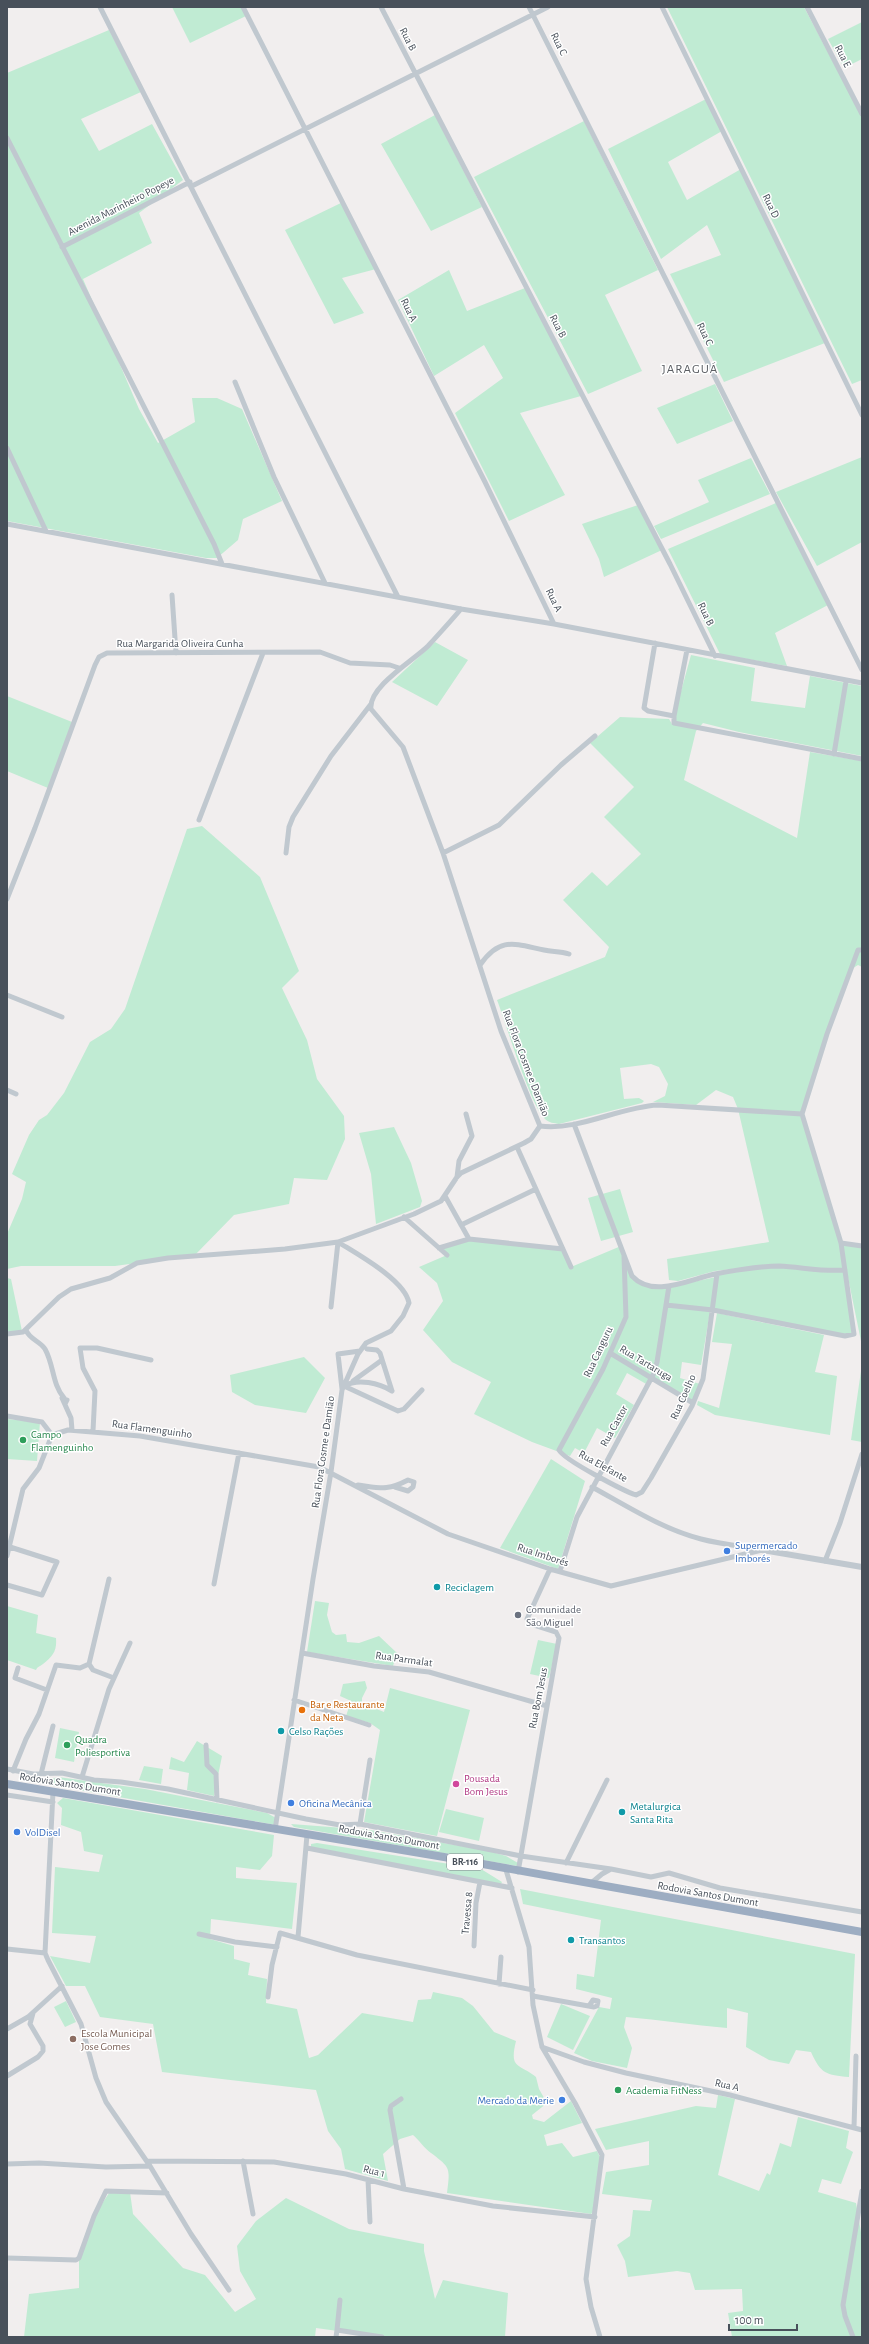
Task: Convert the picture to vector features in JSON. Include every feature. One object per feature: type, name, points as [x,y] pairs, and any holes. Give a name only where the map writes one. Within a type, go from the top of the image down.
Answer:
[{"type":"highway","name":"Rodovia Santos Dumont","points":[[7,1784],[862,1932]]},
{"type":"street","points":[[100,7],[191,184],[398,597]]},
{"type":"street","name":"Rua A","points":[[243,7],[485,482],[554,624]]},
{"type":"street","name":"Rua B","points":[[381,7],[670,564],[715,656]]},
{"type":"street","name":"Rua C","points":[[529,7],[862,670]]},
{"type":"street","name":"Avenida Marinheiro Popeye","points":[[62,248],[191,184],[306,130],[548,7]]},
{"type":"street","name":"Rua D","points":[[662,7],[862,415]]},
{"type":"street","name":"Rua E","points":[[807,7],[862,114]]},
{"type":"street","points":[[7,138],[214,544],[222,564]]},
{"type":"street","points":[[235,382],[281,491],[325,583]]},
{"type":"street","points":[[7,448],[46,531]]},
{"type":"street","points":[[7,524],[461,609],[554,624],[862,683]]},
{"type":"street","points":[[172,595],[176,653]]},
{"type":"street","points":[[286,853],[289,827],[293,817],[331,756],[371,704],[375,695],[399,668],[429,645],[461,609]]},
{"type":"street","points":[[655,643],[644,708],[648,711],[674,716]]},
{"type":"street","points":[[686,650],[674,716],[676,724],[862,759]]},
{"type":"street","name":"Rua Margarida Oliveira Cunha","points":[[7,899],[99,657],[107,653],[320,652],[350,663],[390,665],[399,668]]},
{"type":"street","points":[[199,820],[263,653]]},
{"type":"street","points":[[834,754],[846,681]]},
{"type":"street","name":"Rua Flora Cosme e Damião","points":[[338,1242],[442,1201],[457,1177],[485,1161],[531,1139],[540,1126],[517,1073],[442,853],[403,747],[371,708],[371,704]]},
{"type":"street","points":[[442,853],[499,825],[561,765],[595,736]]},
{"type":"street","points":[[480,965],[492,949],[504,945],[524,945],[569,954]]},
{"type":"street","points":[[666,1305],[713,1310],[850,1337],[855,1332],[841,1243],[802,1114],[827,1034],[858,950],[862,950]]},
{"type":"street","points":[[7,995],[62,1016]]},
{"type":"street","points":[[7,1090],[16,1094]]},
{"type":"street","points":[[540,1126],[555,1127],[574,1124],[625,1110],[658,1105],[802,1114]]},
{"type":"street","points":[[457,1177],[459,1161],[472,1136],[466,1114]]},
{"type":"street","points":[[574,1124],[632,1276],[639,1284],[652,1288],[669,1286],[717,1274],[769,1266],[826,1271],[845,1270]]},
{"type":"street","points":[[517,1147],[570,1267]]},
{"type":"street","points":[[461,1225],[536,1189]]},
{"type":"street","points":[[444,1196],[469,1239]]},
{"type":"street","points":[[404,1217],[447,1255]]},
{"type":"street","points":[[439,1248],[469,1239],[563,1249]]},
{"type":"street","points":[[7,1334],[19,1334],[26,1330],[59,1296],[71,1289],[110,1278],[142,1262],[168,1258],[338,1242],[332,1307]]},
{"type":"street","name":"Rua Flora Cosme e Damião","points":[[275,1830],[294,1700],[332,1472],[343,1388],[360,1351],[366,1343],[391,1331],[408,1309],[409,1300],[405,1292],[385,1274],[338,1242]]},
{"type":"street","points":[[841,1243],[862,1246]]},
{"type":"street","name":"Rua Canguru","points":[[559,1450],[610,1353],[626,1317],[624,1256]]},
{"type":"street","name":"Rua Coelho","points":[[640,1494],[693,1402],[703,1378],[717,1274]]},
{"type":"street","name":"Rua Castor","points":[[560,1571],[578,1517],[592,1487],[652,1378],[658,1362],[669,1286]]},
{"type":"street","points":[[26,1330],[27,1334],[45,1349],[51,1362],[57,1390],[64,1398],[62,1401],[65,1404],[71,1418],[72,1430]]},
{"type":"street","points":[[93,1431],[95,1391],[83,1368],[80,1348],[97,1348],[152,1360]]},
{"type":"street","points":[[353,1381],[384,1386],[392,1391],[382,1360],[377,1350],[367,1349]]},
{"type":"street","points":[[343,1388],[338,1354],[360,1351]]},
{"type":"street","name":"Rua Tartaruga","points":[[610,1353],[693,1402]]},
{"type":"street","points":[[343,1388],[382,1360]]},
{"type":"street","points":[[343,1388],[398,1411],[402,1410],[422,1390]]},
{"type":"street","points":[[7,1416],[42,1422],[52,1435],[39,1468],[23,1489],[7,1556]]},
{"type":"street","name":"Rua Flamenguinho","points":[[52,1435],[72,1430],[140,1436],[319,1467],[332,1472]]},
{"type":"street","name":"Rua Elefante","points":[[559,1450],[563,1456],[598,1476],[634,1494],[640,1494]]},
{"type":"street","points":[[214,1584],[239,1453]]},
{"type":"street","points":[[825,1561],[840,1523],[862,1454]]},
{"type":"street","name":"Rua Imborés","points":[[332,1472],[392,1506],[448,1534],[602,1585],[618,1586],[664,1573],[762,1550]]},
{"type":"street","points":[[355,1484],[380,1488],[395,1487]]},
{"type":"street","points":[[592,1487],[660,1524],[695,1537],[862,1567]]},
{"type":"street","points":[[7,1585],[42,1595],[57,1562],[10,1547]]},
{"type":"street","name":"Rua Bom Jesus","points":[[518,1872],[559,1638],[554,1631],[531,1624],[527,1621],[550,1569]]},
{"type":"street","points":[[109,1579],[89,1664],[93,1670],[114,1678]]},
{"type":"street","points":[[82,1777],[114,1678],[130,1643]]},
{"type":"street","name":"Rua Parmalat","points":[[302,1653],[374,1666],[429,1672],[547,1706]]},
{"type":"street","points":[[13,1771],[56,1665],[80,1668],[89,1664]]},
{"type":"street","points":[[18,1668],[15,1678],[47,1690]]},
{"type":"street","points":[[294,1700],[369,1725]]},
{"type":"street","points":[[41,1774],[52,1726]]},
{"type":"street","points":[[206,1745],[207,1765],[216,1774],[217,1800]]},
{"type":"street","points":[[360,1824],[370,1760]]},
{"type":"street","points":[[7,1769],[33,1774],[62,1773],[94,1780],[168,1789],[278,1814],[340,1825],[360,1824],[521,1856],[611,1869],[650,1877],[674,1874],[720,1888],[862,1912]]},
{"type":"street","points":[[566,1863],[606,1780]]},
{"type":"street","points":[[53,1792],[45,1953],[81,2024],[100,2090],[149,2164],[191,2234],[229,2290]]},
{"type":"street","points":[[7,1795],[53,1802]]},
{"type":"street","points":[[298,1937],[307,1835]]},
{"type":"street","points":[[307,1848],[512,1888]]},
{"type":"street","points":[[590,1884],[611,1869]]},
{"type":"street","points":[[506,1870],[529,1947],[536,2023],[542,2047],[601,2149],[602,2164],[586,2279],[591,2307],[600,2337]]},
{"type":"street","name":"Travessa 8","points":[[474,1946],[476,1903],[480,1882]]},
{"type":"street","points":[[268,1998],[280,1933],[357,1955],[499,1984],[589,2006]]},
{"type":"street","points":[[200,1934],[235,1942],[277,1946]]},
{"type":"street","points":[[7,1949],[45,1953]]},
{"type":"street","points":[[499,1984],[501,1958]]},
{"type":"street","points":[[7,2029],[33,2013],[62,1986]]},
{"type":"street","points":[[7,2076],[38,2057],[43,2051],[43,2046],[30,2024],[33,2013]]},
{"type":"street","name":"Rua A","points":[[542,2047],[584,2062],[626,2073],[730,2095],[862,2130]]},
{"type":"street","points":[[854,2128],[856,2056]]},
{"type":"street","points":[[401,2099],[391,2106],[390,2110],[404,2189]]},
{"type":"street","points":[[243,2161],[253,2214]]},
{"type":"street","name":"Rua 1","points":[[7,2164],[46,2164],[106,2168],[149,2164],[243,2161],[302,2166],[404,2189],[494,2206],[595,2217]]},
{"type":"street","points":[[368,2180],[370,2222]]},
{"type":"street","points":[[7,2258],[76,2260],[80,2258],[94,2216],[106,2191],[167,2193]]},
{"type":"street","points":[[853,2337],[845,2316],[843,2305],[862,2191]]},
{"type":"street","points":[[336,2337],[340,2300]]},
{"type":"street","points":[[337,2330],[380,2337]]},
{"type":"green space","points":[[172,7],[242,7],[246,16],[190,43]]},
{"type":"green space","points":[[667,7],[804,7],[862,117],[862,380],[852,384]]},
{"type":"green space","points":[[862,22],[862,59],[844,68],[828,39]]},
{"type":"green space","points":[[109,30],[141,92],[81,119],[99,151],[152,124],[183,180],[139,213],[152,243],[83,279],[139,409],[158,443],[195,422],[192,398],[217,398],[242,409],[282,501],[243,519],[238,540],[217,558],[206,558],[7,521],[7,73]]},
{"type":"green space","points":[[706,99],[722,131],[668,162],[687,200],[741,169],[825,343],[724,382],[670,274],[721,255],[707,225],[661,259],[608,149]]},
{"type":"green space","points":[[435,115],[482,207],[431,231],[381,144]]},
{"type":"green space","points":[[584,121],[658,270],[605,295],[642,371],[588,394],[474,177]]},
{"type":"green space","points":[[343,202],[376,269],[342,278],[364,313],[334,324],[285,230]]},
{"type":"green space","points":[[449,270],[467,311],[525,288],[581,396],[520,413],[565,495],[509,521],[455,413],[503,378],[484,345],[434,376],[398,300]]},
{"type":"green space","points":[[715,384],[733,421],[677,444],[657,408]]},
{"type":"green space","points":[[862,457],[862,542],[817,566],[776,492]]},
{"type":"green space","points":[[751,458],[770,494],[661,539],[654,526],[709,502],[698,480]]},
{"type":"green space","points":[[776,503],[828,605],[775,633],[787,666],[720,654],[668,549]]},
{"type":"green space","points":[[638,505],[662,550],[604,577],[599,559],[582,524]]},
{"type":"green space","points":[[435,642],[468,660],[437,706],[392,682]]},
{"type":"green space","points":[[691,655],[755,668],[751,701],[805,708],[810,676],[862,686],[862,756],[739,732],[703,723],[696,731],[684,780],[797,838],[810,752],[862,761],[862,967],[858,965],[850,970],[801,1111],[841,1243],[862,1247],[862,1346],[843,1253],[853,1336],[713,1310],[717,1274],[774,1264],[715,1271],[678,1281],[669,1280],[667,1259],[769,1242],[738,1109],[733,1097],[716,1090],[696,1105],[653,1102],[665,1096],[668,1084],[659,1067],[651,1064],[620,1068],[624,1099],[639,1098],[644,1101],[642,1103],[559,1124],[550,1122],[545,1119],[539,1111],[532,1098],[497,1000],[605,957],[609,947],[563,900],[592,872],[607,886],[641,854],[604,817],[634,787],[590,743],[620,717],[669,719],[672,724]]},
{"type":"green space","points":[[7,696],[72,722],[48,788],[7,771]]},
{"type":"green space","points":[[202,826],[260,877],[299,971],[282,988],[307,1040],[317,1079],[344,1116],[345,1139],[327,1180],[294,1178],[289,1204],[234,1215],[195,1255],[115,1266],[21,1266],[7,1269],[7,1234],[22,1199],[26,1182],[12,1174],[29,1135],[39,1120],[47,1115],[64,1093],[90,1042],[111,1029],[125,1009],[187,829]]},
{"type":"green space","points":[[394,1127],[411,1163],[422,1201],[420,1207],[376,1224],[371,1174],[359,1133]]},
{"type":"green space","points":[[620,1189],[633,1232],[601,1241],[588,1198]]},
{"type":"green space","points":[[470,1239],[563,1249],[571,1267],[621,1246],[632,1276],[639,1284],[674,1286],[716,1277],[701,1365],[682,1362],[680,1378],[700,1384],[693,1403],[652,1379],[648,1385],[627,1373],[616,1394],[634,1405],[615,1438],[597,1428],[584,1453],[575,1448],[570,1456],[532,1442],[474,1414],[491,1382],[452,1362],[423,1330],[443,1301],[437,1283],[419,1267],[447,1255],[439,1248]]},
{"type":"green space","points":[[7,1278],[11,1279],[22,1331],[7,1332]]},
{"type":"green space","points":[[717,1313],[824,1335],[815,1372],[837,1376],[830,1435],[715,1415],[697,1405],[698,1401],[719,1408],[732,1344],[712,1342]]},
{"type":"green space","points":[[304,1357],[325,1378],[306,1413],[255,1405],[232,1392],[230,1375]]},
{"type":"green space","points":[[862,1364],[862,1442],[851,1440]]},
{"type":"green space","name":"Campo Flamenguinho","points":[[7,1419],[40,1422],[37,1461],[7,1459]]},
{"type":"green space","points":[[551,1459],[585,1481],[558,1569],[500,1548]]},
{"type":"green space","points":[[315,1601],[329,1603],[327,1615],[332,1632],[336,1635],[346,1634],[347,1642],[359,1643],[379,1636],[397,1653],[393,1666],[307,1652]]},
{"type":"green space","points":[[7,1606],[38,1615],[36,1633],[56,1638],[54,1653],[36,1670],[7,1660]]},
{"type":"green space","points":[[538,1640],[557,1644],[549,1678],[530,1674]]},
{"type":"green space","points":[[365,1681],[367,1688],[362,1698],[362,1703],[384,1712],[390,1688],[470,1710],[437,1836],[364,1822],[380,1730],[370,1723],[346,1716],[351,1701],[340,1696],[343,1684]]},
{"type":"green space","name":"Quadra Poliesportiva","points":[[60,1728],[79,1732],[74,1762],[55,1758]]},
{"type":"green space","points":[[197,1741],[222,1756],[214,1796],[187,1790],[189,1773],[169,1769],[171,1757],[184,1762]]},
{"type":"green space","points":[[144,1766],[163,1769],[161,1784],[139,1780]]},
{"type":"green space","points":[[58,1777],[145,1789],[267,1813],[276,1818],[276,1825],[40,1783]]},
{"type":"green space","points":[[63,1798],[274,1835],[272,1856],[260,1870],[236,1867],[236,1878],[297,1883],[292,1929],[211,1919],[210,1939],[234,1946],[234,1959],[250,1963],[248,1975],[267,1979],[266,2003],[297,2009],[309,2058],[318,2055],[362,2013],[413,2022],[418,2000],[431,1999],[433,1992],[462,1998],[473,2006],[494,2032],[516,2041],[514,2057],[517,2065],[536,2077],[539,2089],[547,2103],[532,2115],[533,2119],[544,2122],[571,2101],[582,2123],[544,2135],[547,2146],[562,2143],[573,2157],[597,2151],[600,2157],[593,2212],[591,2214],[447,2193],[449,2178],[448,2169],[413,2135],[400,2139],[383,2154],[388,2181],[345,2169],[341,2149],[328,2131],[316,2090],[162,2072],[153,2024],[100,2017],[85,1986],[66,1986],[50,1956],[90,1963],[96,1936],[52,1933],[55,1867],[99,1872],[103,1855],[84,1851],[81,1832],[61,1825],[62,1808],[57,1803]]},
{"type":"green space","points":[[446,1809],[484,1818],[479,1841],[439,1832]]},
{"type":"green space","points":[[291,1824],[370,1830],[489,1851],[506,1856],[518,1863],[517,1866],[294,1827]]},
{"type":"green space","points":[[317,1843],[481,1869],[502,1882],[501,1884],[311,1847],[311,1844]]},
{"type":"green space","points":[[520,1889],[855,1954],[849,2077],[825,2072],[818,2065],[811,2052],[796,2050],[789,2064],[769,2060],[746,2047],[748,2013],[727,2008],[727,2028],[626,2017],[624,2027],[632,2048],[627,2068],[592,2061],[574,2053],[599,2007],[610,2009],[612,1998],[576,1989],[577,1974],[594,1977],[601,1920],[523,1904]]},
{"type":"green space","points":[[66,2001],[76,2022],[65,2027],[54,2007]]},
{"type":"green space","points":[[561,2004],[590,2016],[573,2050],[547,2037]]},
{"type":"green space","points":[[718,2095],[735,2099],[718,2175],[759,2191],[767,2173],[770,2175],[780,2143],[791,2147],[798,2117],[849,2131],[846,2148],[853,2152],[841,2184],[822,2179],[818,2192],[856,2203],[862,2238],[862,2337],[732,2337],[728,2313],[743,2311],[742,2289],[695,2290],[690,2273],[677,2271],[628,2277],[625,2261],[617,2245],[630,2236],[633,2210],[650,2211],[652,2200],[602,2194],[606,2172],[649,2165],[649,2141],[606,2150],[595,2129],[696,2106],[716,2108]]},
{"type":"green space","points":[[111,2190],[130,2192],[133,2214],[183,2268],[205,2275],[235,2312],[256,2299],[240,2271],[237,2246],[256,2221],[286,2198],[349,2229],[424,2244],[424,2251],[435,2299],[443,2280],[508,2293],[505,2337],[381,2337],[316,2328],[315,2337],[24,2337],[29,2294],[79,2288],[79,2258],[94,2216]]},
{"type":"place","name":"Campo Flamenguinho","points":[[23,1440]]},
{"type":"place","name":"Supermercado Imborés","points":[[727,1551]]},
{"type":"place","name":"Reciclagem","points":[[437,1587]]},
{"type":"place","name":"Comunidade São Miguel","points":[[518,1615]]},
{"type":"place","name":"Bar e Restaurante da Neta","points":[[302,1710]]},
{"type":"place","name":"Celso Rações","points":[[281,1731]]},
{"type":"place","name":"Quadra Poliesportiva","points":[[67,1745]]},
{"type":"place","name":"Pousada Bom Jesus","points":[[456,1784]]},
{"type":"place","name":"Oficina Mecânica","points":[[291,1803]]},
{"type":"place","name":"Metalurgica Santa Rita","points":[[622,1812]]},
{"type":"place","name":"VolDisel","points":[[17,1832]]},
{"type":"place","name":"Transantos","points":[[571,1940]]},
{"type":"place","name":"Escola Municipal Jose Gomes","points":[[73,2039]]},
{"type":"place","name":"Academia FitNess","points":[[618,2090]]},
{"type":"place","name":"Mercado da Merie","points":[[562,2100]]},
{"type":"district","name":"JARAGUÁ","points":[[690,369]]}]
